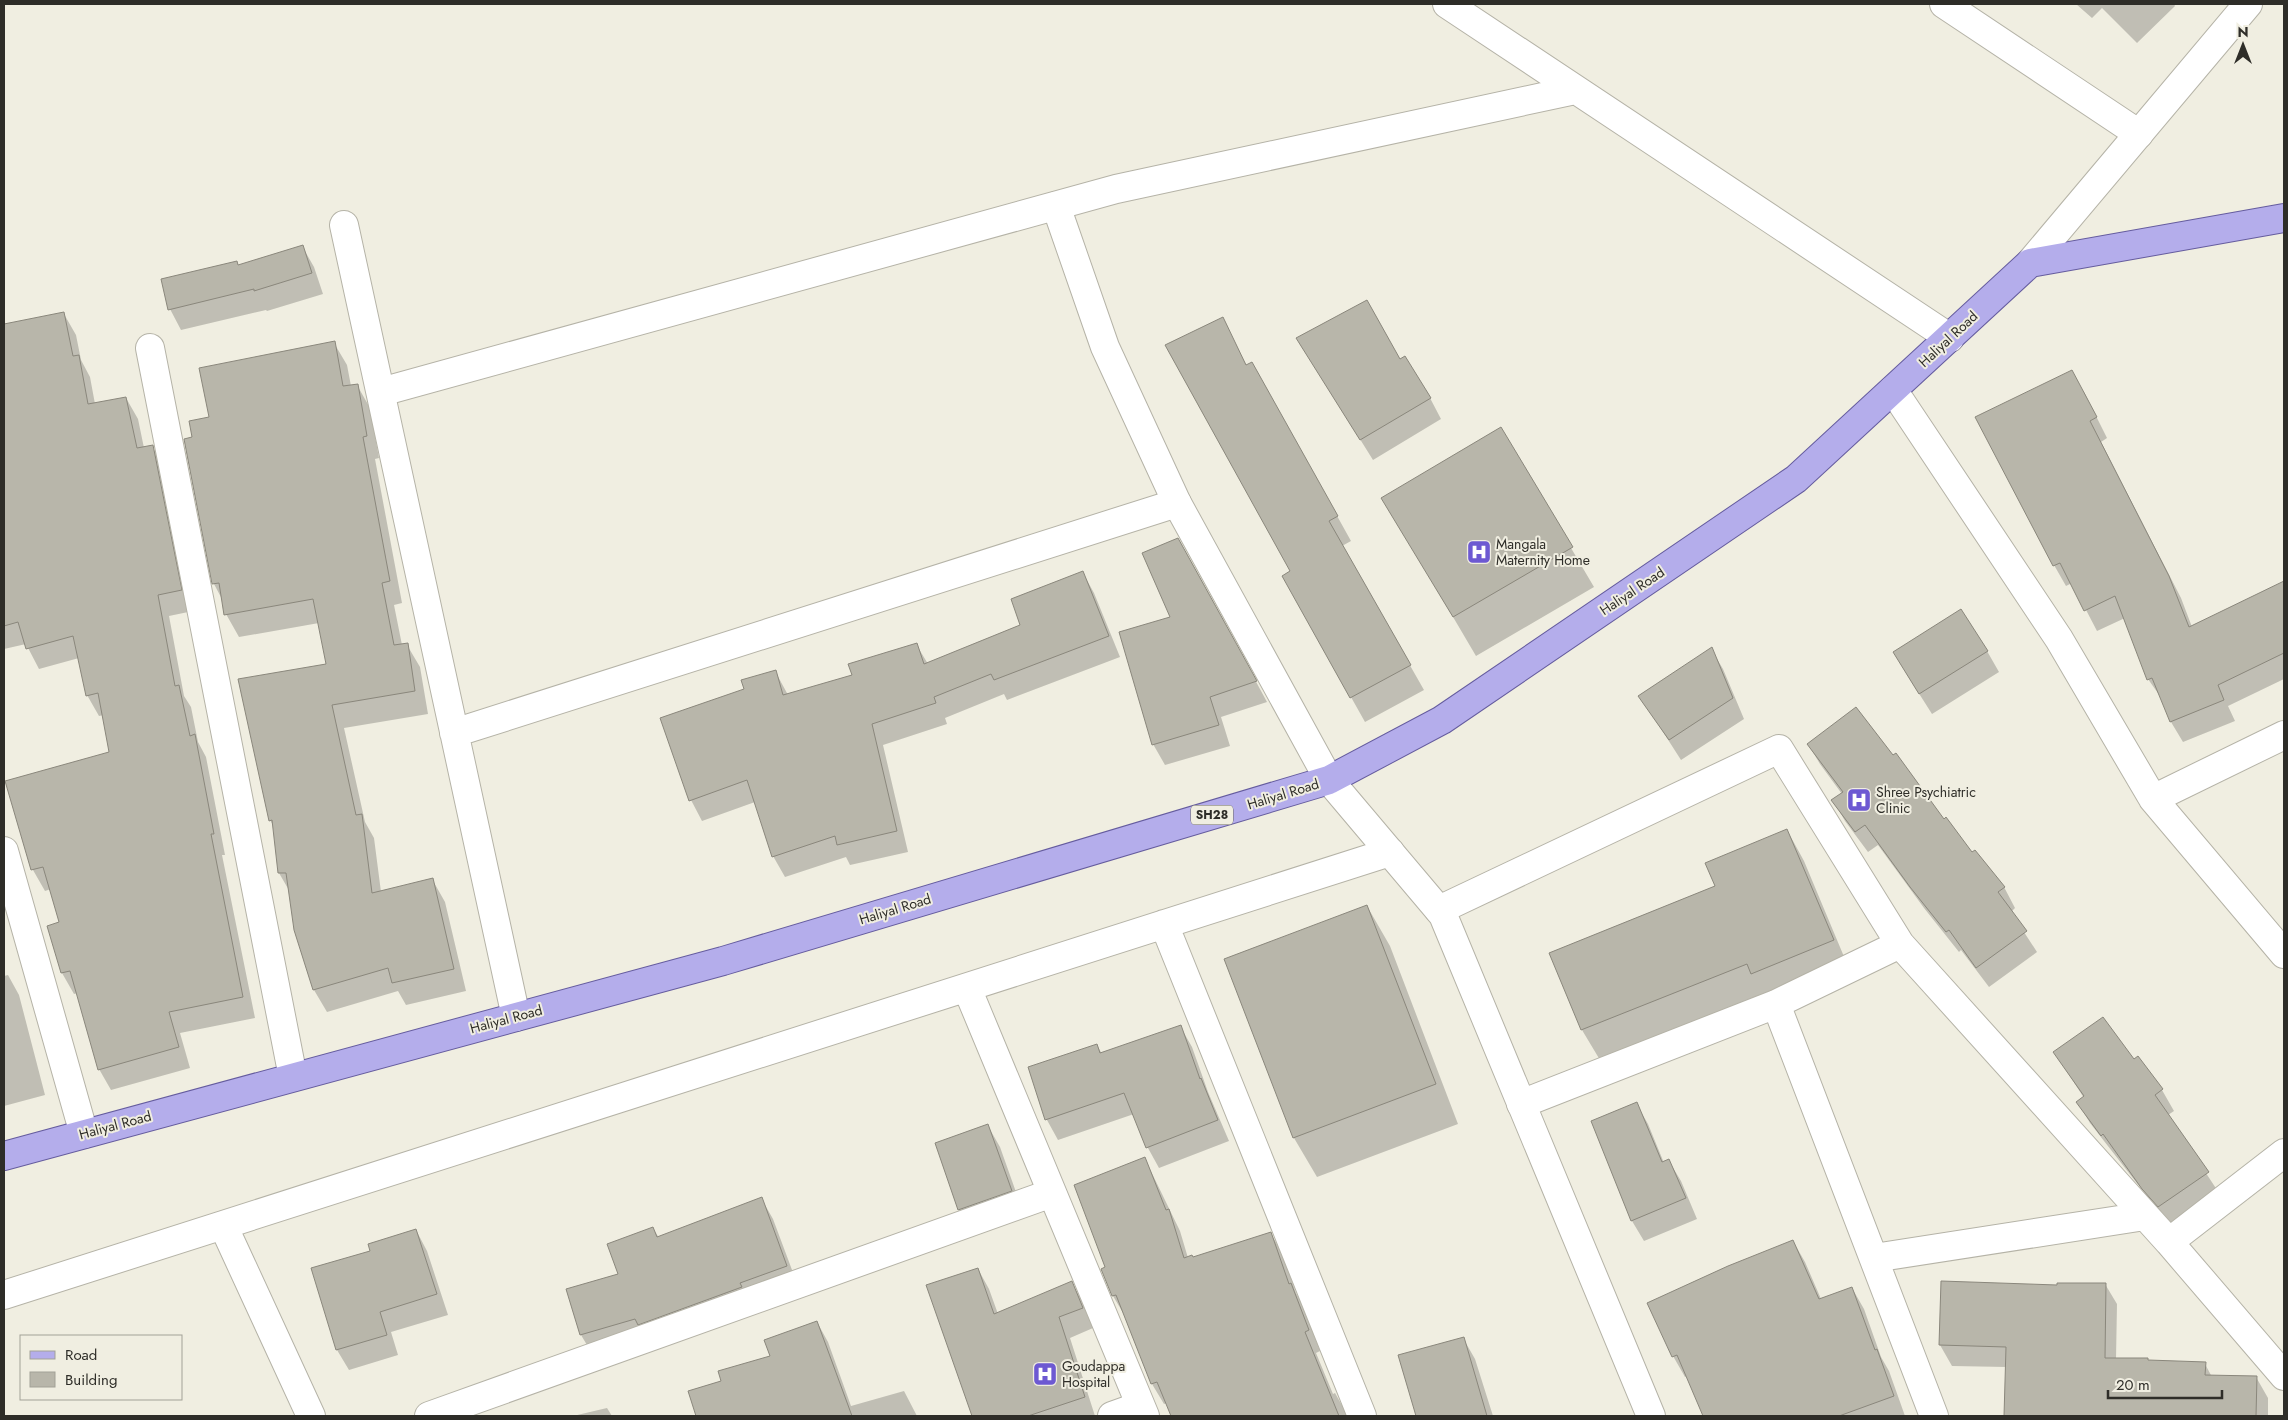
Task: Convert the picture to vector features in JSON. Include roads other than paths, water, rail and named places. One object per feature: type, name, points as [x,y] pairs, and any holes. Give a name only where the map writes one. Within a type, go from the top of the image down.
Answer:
[{"type":"main road","points":[[2030,264],[2284,218]]},
{"type":"main road","name":"Haliyal Road","points":[[4,1156],[732,958],[1329,780],[1442,720],[1796,479],[2030,264]]},
{"type":"street","points":[[1944,4],[2139,134]]},
{"type":"street","points":[[2030,264],[2248,4]]},
{"type":"street","points":[[1459,7],[1575,90],[1950,338]]},
{"type":"street","points":[[381,392],[1135,185],[1575,90]]},
{"type":"street","points":[[1056,206],[1105,347],[1177,503],[1329,780],[1439,910],[1651,1416]]},
{"type":"street","points":[[344,225],[516,1016]]},
{"type":"street","points":[[150,348],[293,1077]]},
{"type":"street","points":[[1893,390],[2059,639],[2152,799],[2284,954]]},
{"type":"street","points":[[454,733],[1177,503]]},
{"type":"street","points":[[2152,799],[2284,735]]},
{"type":"street","points":[[1439,910],[1780,749],[1900,944],[2169,1242],[2284,1376]]},
{"type":"street","points":[[4,851],[84,1134]]},
{"type":"street","points":[[4,1295],[1390,852]]},
{"type":"street","points":[[1164,924],[1362,1416]]},
{"type":"street","points":[[1521,1104],[1776,1004],[1900,944]]},
{"type":"street","points":[[967,988],[1143,1411],[1112,1416]]},
{"type":"street","points":[[1776,1004],[1934,1416]]},
{"type":"street","points":[[2169,1242],[2284,1153]]},
{"type":"street","points":[[429,1416],[1052,1193]]},
{"type":"street","points":[[1874,1258],[2145,1216]]},
{"type":"street","points":[[223,1225],[311,1416]]},
{"type":"place","name":"Mangala Maternity Home","points":[[1479,552]]},
{"type":"place","name":"Shree Psychiatric Clinic","points":[[1859,800]]},
{"type":"place","name":"Goudappa Hospital","points":[[1045,1374]]}]
